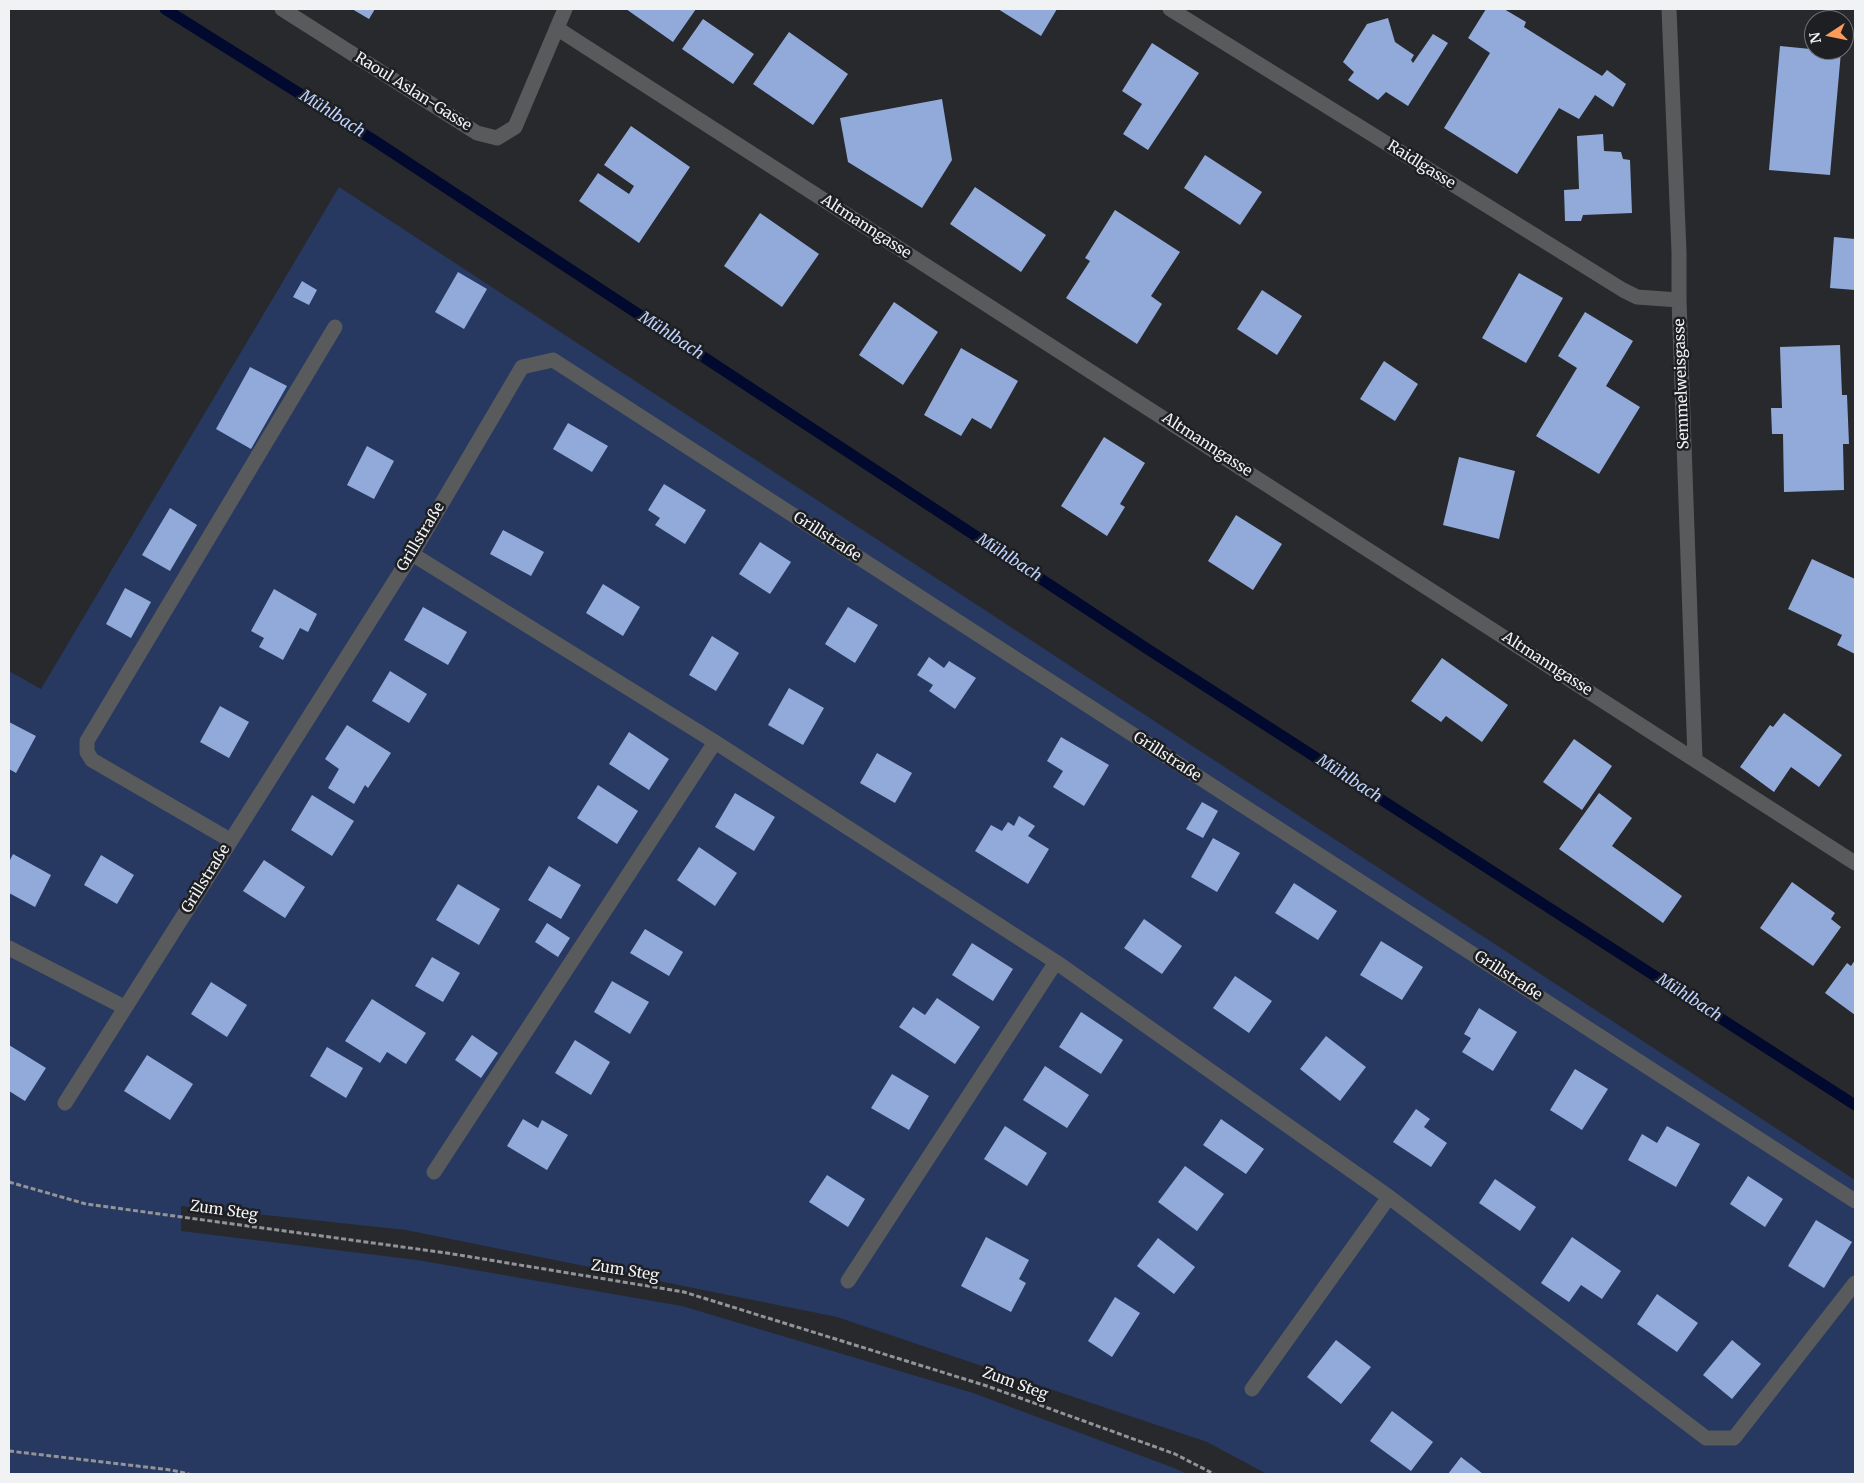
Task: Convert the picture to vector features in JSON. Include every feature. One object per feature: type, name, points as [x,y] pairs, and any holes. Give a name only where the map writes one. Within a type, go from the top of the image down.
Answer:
[{"type":"street","name":"Raoul Aslan-Gasse","points":[[282,9],[477,133],[497,138],[515,127],[565,9]]},
{"type":"street","name":"Raidlgasse","points":[[1170,9],[1623,290],[1637,297],[1679,300]]},
{"type":"street","name":"Semmelweisgasse","points":[[1669,9],[1679,252],[1679,300],[1695,759]]},
{"type":"street","name":"Altmanngasse","points":[[558,29],[1855,863]]},
{"type":"street","points":[[230,840],[92,760],[87,752],[87,741],[335,327]]},
{"type":"street","name":"Grillstraße","points":[[65,1103],[412,554],[522,368],[553,360],[1855,1201]]},
{"type":"street","points":[[412,554],[715,742],[1056,962],[1389,1198],[1706,1438],[1734,1438],[1855,1284]]},
{"type":"street","points":[[434,1172],[715,742]]},
{"type":"street","points":[[9,948],[124,1007]]},
{"type":"street","points":[[848,1282],[1056,962]]},
{"type":"street","points":[[1252,1389],[1389,1198]]},
{"type":"path","name":"Zum Steg","points":[[9,1182],[86,1204],[447,1253],[684,1292],[987,1386],[1175,1454],[1214,1474]]},
{"type":"path","points":[[9,1451],[171,1470],[189,1474]]},
{"type":"shaded area","points":[[339,187],[1855,1180],[1855,1474],[1267,1474],[1207,1442],[837,1317],[406,1230],[181,1206],[181,1231],[417,1260],[682,1306],[973,1393],[1187,1474],[9,1474],[9,671],[41,689]]},
{"type":"building","points":[[352,9],[375,9],[369,19]]},
{"type":"building","points":[[626,9],[696,9],[673,42]]},
{"type":"building","points":[[998,9],[1057,9],[1041,36]]},
{"type":"building","points":[[1486,9],[1504,9],[1526,22],[1524,27],[1602,76],[1607,70],[1626,84],[1613,107],[1595,95],[1579,119],[1559,108],[1517,174],[1444,128],[1490,53],[1468,38]]},
{"type":"building","points":[[1388,18],[1395,42],[1414,55],[1411,60],[1413,63],[1433,34],[1448,43],[1408,106],[1386,92],[1378,100],[1348,80],[1354,72],[1343,62],[1367,24]]},
{"type":"building","points":[[703,19],[754,54],[733,84],[682,49]]},
{"type":"building","points":[[789,32],[848,74],[813,125],[753,84]]},
{"type":"building","points":[[1152,43],[1199,73],[1148,150],[1123,134],[1142,104],[1122,91]]},
{"type":"building","points":[[1780,46],[1804,48],[1804,60],[1840,60],[1830,175],[1769,170]]},
{"type":"building","points":[[942,99],[952,160],[922,208],[848,162],[840,118]]},
{"type":"building","points":[[631,126],[690,167],[639,243],[579,201],[598,173],[629,194],[634,186],[604,165]]},
{"type":"building","points":[[1603,134],[1604,151],[1621,152],[1623,159],[1630,160],[1632,213],[1583,215],[1581,221],[1565,221],[1564,190],[1579,189],[1577,136]]},
{"type":"building","points":[[1205,155],[1262,192],[1240,225],[1184,188]]},
{"type":"building","points":[[975,187],[1046,235],[1021,272],[950,224]]},
{"type":"building","points":[[1115,210],[1180,252],[1151,296],[1162,304],[1137,344],[1066,298],[1090,261],[1085,258]]},
{"type":"building","points":[[760,213],[819,254],[782,307],[724,266]]},
{"type":"building","points":[[1834,237],[1855,239],[1855,290],[1830,288]]},
{"type":"building","points":[[458,272],[487,289],[464,329],[435,312]]},
{"type":"building","points":[[1519,273],[1563,298],[1526,363],[1482,338]]},
{"type":"building","points":[[302,281],[317,290],[309,305],[293,297]]},
{"type":"building","points":[[1262,290],[1302,316],[1277,355],[1237,329]]},
{"type":"building","points":[[894,302],[938,332],[903,385],[859,355]]},
{"type":"building","points":[[1585,312],[1633,341],[1606,386],[1640,407],[1599,474],[1536,436],[1577,368],[1558,356]]},
{"type":"building","points":[[1840,345],[1842,395],[1847,395],[1849,444],[1843,444],[1844,490],[1784,492],[1783,434],[1772,434],[1771,408],[1782,408],[1780,347]]},
{"type":"building","points":[[961,348],[1018,381],[991,429],[972,418],[961,436],[924,415]]},
{"type":"building","points":[[1384,361],[1418,384],[1395,421],[1360,399]]},
{"type":"building","points":[[250,367],[287,386],[251,449],[216,429]]},
{"type":"building","points":[[568,423],[608,446],[592,472],[553,449]]},
{"type":"building","points":[[1104,437],[1145,463],[1120,504],[1125,507],[1107,536],[1061,506]]},
{"type":"building","points":[[367,446],[394,461],[374,499],[347,485]]},
{"type":"building","points":[[1459,457],[1515,471],[1499,539],[1443,525]]},
{"type":"building","points":[[664,484],[706,510],[685,544],[655,525],[660,518],[648,510]]},
{"type":"building","points":[[170,508],[197,525],[170,571],[142,555]]},
{"type":"building","points":[[1236,515],[1282,544],[1253,590],[1208,561]]},
{"type":"building","points":[[503,530],[544,552],[531,576],[490,554]]},
{"type":"building","points":[[760,542],[791,562],[770,594],[739,574]]},
{"type":"building","points":[[1812,559],[1855,579],[1855,654],[1837,645],[1842,635],[1788,609]]},
{"type":"building","points":[[603,584],[640,607],[623,636],[586,613]]},
{"type":"building","points":[[125,588],[151,602],[131,638],[106,624]]},
{"type":"building","points":[[274,589],[317,614],[308,632],[300,628],[283,660],[259,647],[264,638],[251,631]]},
{"type":"building","points":[[423,607],[467,632],[448,665],[404,640]]},
{"type":"building","points":[[848,607],[878,625],[855,663],[825,644]]},
{"type":"building","points":[[712,636],[739,653],[716,691],[689,675]]},
{"type":"building","points":[[929,657],[944,668],[949,661],[976,678],[955,709],[929,691],[933,685],[917,675]]},
{"type":"building","points":[[1442,658],[1508,705],[1482,742],[1446,716],[1441,722],[1411,701]]},
{"type":"building","points":[[390,671],[427,694],[409,723],[372,701]]},
{"type":"building","points":[[789,688],[824,708],[803,745],[768,725]]},
{"type":"building","points":[[220,706],[249,722],[229,758],[200,742]]},
{"type":"building","points":[[1784,713],[1842,755],[1819,787],[1791,767],[1774,792],[1740,767],[1770,725],[1773,727]]},
{"type":"building","points":[[9,722],[36,736],[16,773],[9,769]]},
{"type":"building","points":[[347,725],[391,753],[368,788],[365,785],[354,804],[328,788],[339,769],[325,759]]},
{"type":"building","points":[[629,732],[669,759],[649,790],[609,764]]},
{"type":"building","points":[[1061,737],[1109,765],[1084,806],[1053,787],[1063,771],[1047,761]]},
{"type":"building","points":[[1574,739],[1612,766],[1582,810],[1543,782]]},
{"type":"building","points":[[877,753],[912,773],[895,803],[860,783]]},
{"type":"building","points":[[598,785],[638,811],[617,844],[577,818]]},
{"type":"building","points":[[735,793],[775,817],[754,851],[715,827]]},
{"type":"building","points":[[1599,793],[1632,818],[1612,846],[1682,896],[1663,923],[1559,849]]},
{"type":"building","points":[[312,795],[354,821],[332,856],[291,830]]},
{"type":"building","points":[[1202,802],[1218,811],[1203,838],[1186,829]]},
{"type":"building","points":[[1019,816],[1035,826],[1028,836],[1049,849],[1028,884],[975,851],[991,825],[1002,831],[1008,822],[1014,826]]},
{"type":"building","points":[[1213,838],[1240,853],[1217,892],[1191,877]]},
{"type":"building","points":[[699,847],[737,873],[715,906],[677,880]]},
{"type":"building","points":[[13,854],[51,875],[35,907],[9,893],[9,862]]},
{"type":"building","points":[[101,855],[134,875],[117,904],[84,885]]},
{"type":"building","points":[[264,860],[305,887],[285,918],[243,891]]},
{"type":"building","points":[[549,866],[581,885],[561,919],[528,900]]},
{"type":"building","points":[[1792,882],[1835,913],[1831,919],[1841,927],[1813,966],[1760,928]]},
{"type":"building","points":[[1294,883],[1337,911],[1318,940],[1275,913]]},
{"type":"building","points":[[458,884],[500,909],[479,945],[436,920]]},
{"type":"building","points":[[1144,919],[1182,946],[1162,974],[1124,948]]},
{"type":"building","points":[[547,923],[570,938],[558,957],[535,942]]},
{"type":"building","points":[[645,929],[683,952],[669,976],[630,953]]},
{"type":"building","points":[[1381,941],[1423,967],[1402,1000],[1360,975]]},
{"type":"building","points":[[972,943],[1013,969],[993,1001],[952,975]]},
{"type":"building","points":[[432,957],[460,973],[443,1002],[415,986]]},
{"type":"building","points":[[1855,960],[1855,1015],[1825,993],[1847,963],[1851,966]]},
{"type":"building","points":[[1235,976],[1272,1001],[1249,1033],[1213,1008]]},
{"type":"building","points":[[612,981],[649,1002],[630,1034],[594,1012]]},
{"type":"building","points":[[211,982],[247,1005],[227,1037],[191,1014]]},
{"type":"building","points":[[937,998],[980,1027],[955,1064],[899,1027],[913,1007],[925,1015]]},
{"type":"building","points":[[372,999],[426,1033],[406,1064],[387,1052],[380,1063],[345,1041]]},
{"type":"building","points":[[1479,1008],[1517,1032],[1493,1071],[1462,1052],[1471,1038],[1464,1034]]},
{"type":"building","points":[[1081,1012],[1123,1040],[1101,1074],[1059,1047]]},
{"type":"building","points":[[472,1035],[498,1053],[481,1078],[455,1060]]},
{"type":"building","points":[[1326,1036],[1366,1067],[1340,1101],[1300,1069]]},
{"type":"building","points":[[575,1040],[610,1062],[591,1095],[555,1073]]},
{"type":"building","points":[[9,1045],[46,1068],[25,1101],[9,1091]]},
{"type":"building","points":[[327,1047],[363,1068],[346,1098],[310,1076]]},
{"type":"building","points":[[147,1055],[193,1084],[170,1120],[124,1091]]},
{"type":"building","points":[[1045,1066],[1089,1095],[1067,1128],[1023,1100]]},
{"type":"building","points":[[1575,1069],[1608,1089],[1582,1130],[1550,1110]]},
{"type":"building","points":[[892,1074],[929,1096],[909,1130],[871,1108]]},
{"type":"building","points":[[1416,1109],[1430,1119],[1424,1127],[1447,1143],[1431,1167],[1393,1142]]},
{"type":"building","points":[[523,1119],[538,1128],[542,1120],[568,1135],[547,1170],[507,1146]]},
{"type":"building","points":[[1221,1119],[1264,1149],[1246,1174],[1203,1145]]},
{"type":"building","points":[[1005,1126],[1047,1153],[1027,1186],[984,1159]]},
{"type":"building","points":[[1667,1126],[1700,1144],[1676,1187],[1628,1160],[1642,1134],[1657,1143]]},
{"type":"building","points":[[1185,1166],[1224,1194],[1197,1231],[1158,1202]]},
{"type":"building","points":[[827,1175],[865,1199],[848,1227],[809,1202]]},
{"type":"building","points":[[1748,1176],[1783,1199],[1765,1227],[1730,1204]]},
{"type":"building","points":[[1495,1179],[1536,1207],[1520,1231],[1479,1203]]},
{"type":"building","points":[[1816,1220],[1852,1242],[1824,1288],[1788,1266]]},
{"type":"building","points":[[986,1237],[1029,1260],[1019,1279],[1026,1283],[1011,1312],[961,1286]]},
{"type":"building","points":[[1572,1237],[1621,1271],[1602,1299],[1581,1285],[1569,1302],[1541,1283]]},
{"type":"building","points":[[1158,1238],[1195,1267],[1174,1294],[1137,1266]]},
{"type":"building","points":[[1657,1294],[1698,1323],[1677,1352],[1637,1324]]},
{"type":"building","points":[[1115,1297],[1140,1313],[1112,1357],[1088,1341]]},
{"type":"building","points":[[1336,1340],[1371,1367],[1341,1404],[1307,1377]]},
{"type":"building","points":[[1732,1340],[1761,1364],[1732,1399],[1703,1375]]},
{"type":"building","points":[[1392,1411],[1433,1442],[1411,1471],[1370,1441]]},
{"type":"building","points":[[1461,1457],[1483,1474],[1448,1474]]},
{"type":"waterway","name":"Mühlbach","points":[[165,9],[375,141],[1146,648],[1855,1105]]}]
